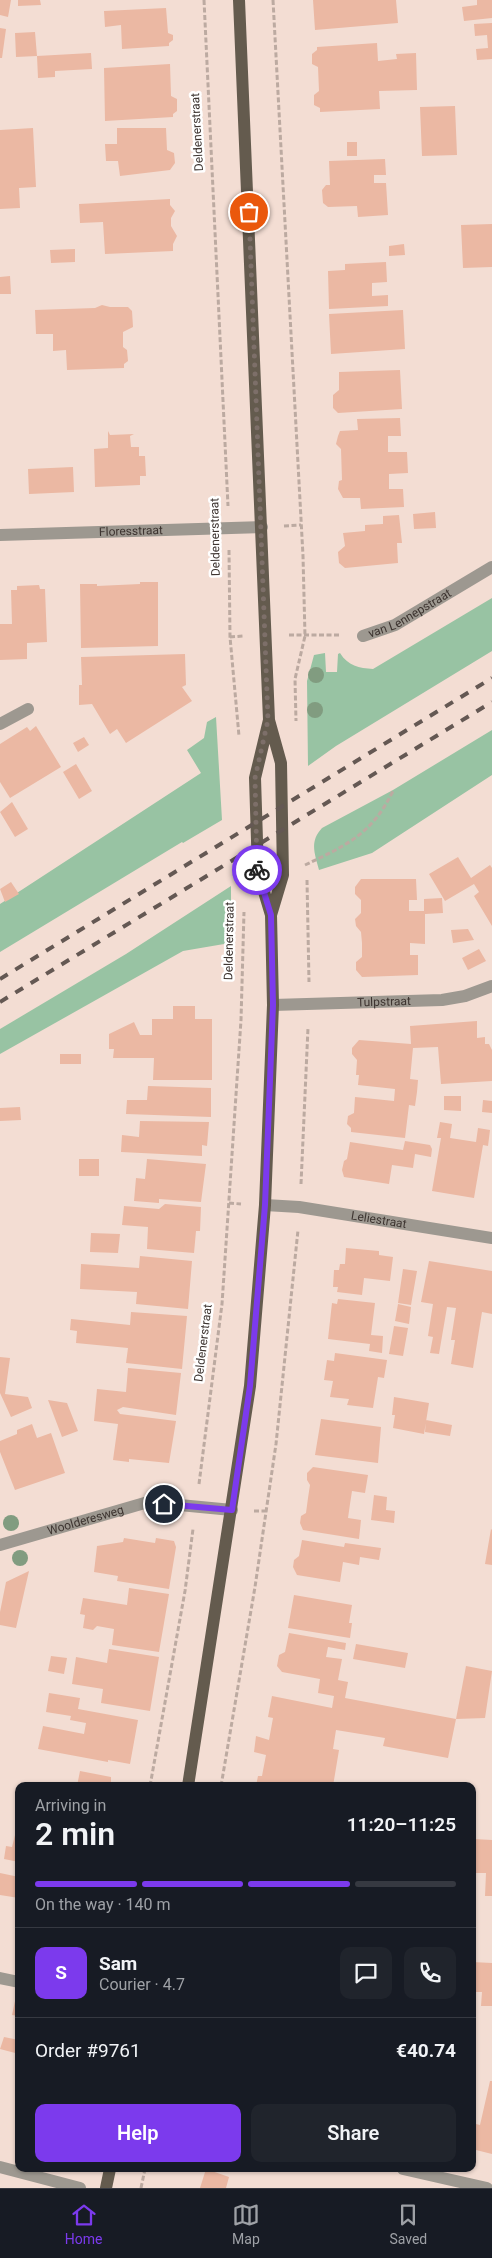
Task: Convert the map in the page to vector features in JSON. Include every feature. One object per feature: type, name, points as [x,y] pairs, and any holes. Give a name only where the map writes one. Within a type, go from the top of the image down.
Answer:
[{"type":"main road","points":[[189,1782],[250,1386],[265,1205],[273,1005],[271,915],[258,872],[255,778],[268,720],[262,527],[239,0]]},
{"type":"main road","points":[[268,720],[281,763],[284,875],[271,915]]},
{"type":"main road","points":[[106,2188],[109,2172]]},
{"type":"street","name":"Floresstraat","points":[[0,535],[262,527]]},
{"type":"street","name":"van Lennepstraat","points":[[364,636],[396,625],[492,567]]},
{"type":"street","points":[[0,724],[28,708]]},
{"type":"street","name":"Tulpstraat","points":[[273,1005],[442,1000],[465,996],[492,986]]},
{"type":"street","name":"Leliestraat","points":[[265,1205],[300,1207],[492,1238]]},
{"type":"street","name":"Woolderesweg","points":[[0,1545],[148,1502],[232,1510]]},
{"type":"street","points":[[0,1978],[15,1981]]},
{"type":"street","points":[[0,2167],[15,2171]]},
{"type":"street","points":[[19,2172],[80,2188]]},
{"type":"street","points":[[416,2172],[487,2188]]},
{"type":"path","name":"Deldenerstraat","points":[[204,0],[229,529],[230,637],[240,745]]},
{"type":"path","name":"van Lennepstraat","points":[[230,637],[265,634],[364,636]]},
{"type":"path","points":[[302,866],[350,843],[367,830],[384,810],[393,790]]},
{"type":"path","name":"Deldenerstraat","points":[[151,1782],[185,1591],[223,1295],[241,1020],[244,904]]},
{"type":"path","points":[[140,2188],[144,2172]]},
{"type":"green space","points":[[492,598],[492,651],[336,746],[308,766],[307,681],[314,655],[325,653],[326,672],[337,672],[338,654],[340,653],[354,666],[373,669]]},
{"type":"green space","points":[[216,717],[222,820],[182,842],[0,952],[0,904],[201,773],[187,750],[204,738],[207,722]]},
{"type":"green space","points":[[492,730],[492,775],[372,853],[319,870],[314,843],[322,828],[393,790]]},
{"type":"green space","points":[[231,886],[231,931],[224,944],[183,951],[0,1054],[0,1029],[126,954]]},
{"type":"building","points":[[0,0],[11,0],[8,17],[0,15]]},
{"type":"building","points":[[18,0],[40,0],[41,5],[18,6]]},
{"type":"building","points":[[313,0],[396,0],[398,23],[315,30]]},
{"type":"building","points":[[477,0],[492,0],[492,18],[464,21],[462,7],[477,5]]},
{"type":"building","points":[[166,8],[168,33],[173,35],[173,40],[169,43],[169,46],[122,49],[121,25],[105,27],[104,11]]},
{"type":"building","points":[[492,23],[492,59],[477,60],[476,49],[488,48],[487,35],[475,36],[474,24]]},
{"type":"building","points":[[0,28],[6,29],[2,58],[0,58]]},
{"type":"building","points":[[35,32],[37,56],[16,57],[15,33]]},
{"type":"building","points":[[377,43],[378,61],[397,59],[396,54],[416,53],[417,90],[379,91],[380,109],[320,112],[320,108],[314,105],[314,95],[319,91],[318,67],[312,64],[312,54],[317,50],[317,47]]},
{"type":"building","points":[[91,53],[92,69],[55,71],[55,77],[38,78],[37,56]]},
{"type":"building","points":[[170,64],[171,96],[177,99],[177,111],[173,114],[173,117],[105,121],[104,68]]},
{"type":"building","points":[[455,106],[457,155],[422,156],[420,107]]},
{"type":"building","points":[[33,128],[36,187],[19,188],[20,208],[0,209],[0,130]]},
{"type":"building","points":[[117,128],[166,128],[167,150],[174,153],[175,163],[170,170],[120,176],[118,161],[106,161],[105,144],[117,144]]},
{"type":"building","points":[[347,142],[357,142],[357,156],[347,156]]},
{"type":"building","points":[[385,159],[386,175],[374,175],[374,183],[386,183],[388,215],[358,217],[357,206],[328,207],[323,203],[322,190],[326,185],[330,185],[329,161]]},
{"type":"building","points":[[170,199],[170,205],[175,211],[171,218],[171,226],[177,236],[173,244],[173,251],[105,254],[103,222],[80,223],[79,204]]},
{"type":"building","points":[[492,224],[492,267],[463,268],[461,225]]},
{"type":"building","points":[[404,244],[405,255],[389,256],[389,246]]},
{"type":"building","points":[[75,249],[75,262],[51,263],[50,250]]},
{"type":"building","points":[[386,262],[387,282],[372,283],[372,296],[388,295],[388,306],[329,309],[328,271],[345,270],[345,264]]},
{"type":"building","points":[[10,276],[11,294],[0,294],[0,277]]},
{"type":"building","points":[[102,305],[128,307],[132,311],[133,327],[123,332],[123,347],[127,350],[128,361],[124,364],[124,368],[67,370],[66,350],[53,351],[53,334],[36,334],[35,310],[95,308]]},
{"type":"building","points":[[403,310],[405,349],[331,354],[329,314]]},
{"type":"building","points":[[400,370],[402,409],[338,413],[333,408],[333,395],[339,390],[339,372]]},
{"type":"building","points":[[400,418],[401,436],[388,436],[388,452],[407,452],[408,473],[389,474],[389,489],[403,489],[404,507],[361,509],[360,498],[343,498],[338,489],[339,481],[342,480],[341,449],[336,444],[340,431],[358,430],[357,419]]},
{"type":"building","points":[[108,431],[110,435],[134,434],[130,436],[131,447],[139,447],[139,456],[145,456],[146,476],[140,476],[140,485],[95,487],[94,449],[108,448]]},
{"type":"building","points":[[73,467],[74,492],[29,494],[28,469]]},
{"type":"building","points":[[435,512],[436,528],[414,529],[413,514]]},
{"type":"building","points":[[399,515],[402,543],[397,543],[398,563],[345,568],[339,563],[338,552],[345,546],[343,533],[365,531],[365,525],[383,524],[383,516]]},
{"type":"building","points":[[140,582],[158,582],[158,646],[81,648],[80,584],[97,584],[97,586],[140,584]]},
{"type":"building","points":[[39,585],[40,589],[45,589],[47,642],[27,643],[27,659],[0,660],[0,624],[12,624],[11,590],[17,590],[17,586]]},
{"type":"building","points":[[185,654],[186,685],[182,687],[192,701],[126,743],[117,729],[110,734],[92,704],[79,705],[79,685],[82,685],[81,657]]},
{"type":"building","points":[[36,726],[61,767],[10,798],[0,782],[0,744],[27,727],[30,731]]},
{"type":"building","points":[[84,737],[89,745],[78,752],[73,743]]},
{"type":"building","points":[[76,764],[92,791],[79,799],[63,772]]},
{"type":"building","points":[[12,802],[28,829],[15,837],[0,812]]},
{"type":"building","points":[[458,857],[471,878],[490,865],[492,868],[492,926],[474,896],[479,892],[474,884],[445,901],[429,874]]},
{"type":"building","points":[[361,879],[416,879],[417,900],[409,900],[409,911],[424,911],[424,899],[442,898],[443,913],[425,914],[425,944],[410,943],[410,955],[418,955],[418,975],[362,977],[356,970],[356,962],[362,957],[362,943],[361,932],[356,926],[355,919],[361,913],[361,900],[355,894],[355,887]]},
{"type":"building","points":[[11,882],[19,894],[5,902],[0,889]]},
{"type":"building","points":[[468,929],[474,940],[453,943],[451,930]]},
{"type":"building","points":[[479,949],[486,961],[468,970],[462,958]]},
{"type":"building","points":[[173,1006],[195,1006],[195,1019],[212,1019],[212,1080],[153,1080],[154,1058],[113,1058],[114,1049],[109,1049],[109,1034],[134,1022],[140,1035],[152,1035],[152,1019],[173,1019]]},
{"type":"building","points":[[477,1021],[477,1038],[485,1037],[485,1044],[489,1044],[492,1050],[492,1081],[441,1084],[438,1047],[413,1048],[410,1079],[418,1080],[417,1092],[415,1106],[409,1105],[405,1138],[351,1132],[351,1128],[347,1124],[348,1116],[354,1113],[355,1097],[394,1101],[395,1089],[358,1085],[359,1075],[356,1075],[357,1060],[352,1054],[352,1048],[359,1040],[411,1044],[410,1026]]},
{"type":"building","points":[[60,1054],[81,1054],[81,1064],[60,1064]]},
{"type":"building","points":[[148,1086],[211,1088],[211,1117],[126,1114],[127,1100],[147,1100]]},
{"type":"building","points":[[444,1096],[461,1096],[461,1111],[444,1110]]},
{"type":"building","points":[[483,1100],[492,1101],[492,1113],[482,1112]]},
{"type":"building","points":[[20,1107],[21,1120],[0,1121],[0,1108]]},
{"type":"building","points":[[140,1121],[209,1122],[207,1146],[202,1145],[202,1156],[121,1152],[122,1135],[139,1137]]},
{"type":"building","points":[[440,1122],[452,1124],[450,1138],[476,1142],[478,1128],[490,1130],[488,1146],[483,1145],[474,1198],[432,1191],[441,1138],[437,1138]]},
{"type":"building","points":[[405,1141],[430,1145],[432,1149],[431,1157],[415,1154],[413,1168],[392,1165],[389,1184],[344,1177],[342,1170],[344,1161],[347,1159],[350,1142],[403,1150]]},
{"type":"building","points":[[79,1159],[99,1159],[99,1176],[79,1176]]},
{"type":"building","points":[[147,1159],[206,1164],[201,1202],[159,1199],[159,1203],[134,1201],[136,1178],[145,1179]]},
{"type":"building","points":[[165,1204],[201,1207],[200,1231],[196,1231],[194,1253],[147,1249],[148,1227],[122,1225],[124,1206],[159,1209]]},
{"type":"building","points":[[91,1233],[120,1234],[118,1253],[90,1252]]},
{"type":"building","points":[[346,1248],[379,1251],[379,1255],[393,1257],[390,1281],[364,1278],[362,1295],[337,1292],[338,1287],[333,1287],[334,1270],[339,1270],[340,1264],[345,1264]]},
{"type":"building","points":[[140,1256],[192,1261],[188,1309],[136,1304],[137,1292],[80,1289],[81,1264],[139,1268]]},
{"type":"building","points":[[429,1261],[492,1271],[492,1314],[482,1312],[473,1368],[451,1364],[455,1340],[451,1340],[456,1308],[447,1307],[439,1354],[430,1353],[433,1337],[428,1336],[433,1304],[421,1302]]},
{"type":"building","points":[[403,1269],[417,1271],[411,1305],[398,1303]]},
{"type":"building","points":[[338,1299],[375,1303],[371,1335],[383,1336],[382,1353],[369,1351],[370,1344],[328,1339],[332,1303],[337,1304]]},
{"type":"building","points":[[398,1304],[411,1307],[409,1324],[395,1321]]},
{"type":"building","points":[[131,1312],[187,1316],[182,1369],[126,1363],[128,1348],[76,1343],[77,1331],[70,1330],[71,1319],[130,1325]]},
{"type":"building","points":[[394,1326],[408,1328],[403,1356],[389,1354]]},
{"type":"building","points":[[335,1353],[387,1360],[384,1378],[378,1377],[373,1408],[347,1405],[349,1399],[330,1397],[333,1381],[324,1380],[327,1360],[334,1361]]},
{"type":"building","points":[[0,1357],[10,1358],[5,1394],[28,1397],[32,1408],[11,1417],[0,1393]]},
{"type":"building","points":[[128,1368],[181,1373],[176,1415],[123,1407],[117,1410],[120,1414],[176,1421],[169,1463],[129,1459],[129,1462],[113,1460],[118,1424],[94,1421],[97,1389],[126,1392]]},
{"type":"building","points":[[394,1397],[429,1403],[424,1434],[393,1428],[395,1415],[392,1415]]},
{"type":"building","points":[[48,1400],[67,1403],[78,1431],[62,1437]]},
{"type":"building","points":[[321,1419],[381,1427],[378,1463],[315,1455]]},
{"type":"building","points":[[426,1420],[452,1425],[450,1436],[425,1432]]},
{"type":"building","points":[[32,1424],[37,1438],[51,1433],[65,1473],[15,1490],[0,1452],[0,1441],[17,1434],[17,1430]]},
{"type":"building","points":[[313,1467],[368,1475],[365,1493],[352,1491],[348,1518],[361,1520],[359,1539],[303,1530],[300,1523],[301,1516],[306,1513],[310,1485],[307,1480],[307,1473]]},
{"type":"building","points":[[374,1495],[387,1497],[386,1510],[395,1511],[394,1523],[371,1520]]},
{"type":"building","points":[[492,1530],[492,1565],[485,1564]]},
{"type":"building","points":[[124,1538],[155,1543],[156,1538],[174,1541],[176,1547],[169,1589],[117,1581],[118,1576],[94,1572],[97,1546],[123,1542]]},
{"type":"building","points":[[302,1540],[344,1547],[345,1543],[381,1548],[379,1560],[360,1557],[359,1565],[343,1562],[340,1582],[297,1575],[293,1567],[294,1560],[299,1556]]},
{"type":"building","points":[[29,1571],[16,1628],[0,1625],[0,1612],[6,1582]]},
{"type":"building","points":[[129,1588],[169,1594],[159,1652],[112,1645],[114,1629],[97,1626],[93,1630],[83,1628],[85,1615],[80,1614],[83,1598],[127,1605]]},
{"type":"building","points":[[294,1595],[352,1605],[349,1623],[352,1623],[350,1638],[288,1628]]},
{"type":"building","points":[[289,1633],[346,1643],[345,1650],[328,1647],[326,1657],[342,1659],[338,1680],[348,1682],[345,1698],[456,1719],[448,1758],[383,1746],[385,1738],[336,1730],[333,1749],[339,1750],[334,1782],[257,1782],[258,1776],[262,1776],[266,1755],[254,1752],[256,1736],[269,1740],[273,1718],[268,1717],[272,1696],[332,1708],[334,1696],[318,1693],[320,1679],[282,1672],[277,1666],[279,1655],[285,1652]]},
{"type":"building","points":[[356,1644],[408,1653],[405,1668],[353,1659]]},
{"type":"building","points":[[109,1649],[159,1657],[150,1711],[101,1703],[103,1689],[72,1684],[76,1657],[107,1663]]},
{"type":"building","points":[[51,1656],[67,1658],[64,1674],[48,1671]]},
{"type":"building","points":[[466,1666],[492,1671],[485,1718],[456,1719]]},
{"type":"building","points":[[49,1693],[80,1698],[78,1709],[138,1720],[130,1764],[108,1760],[108,1762],[38,1749],[43,1726],[84,1734],[86,1723],[70,1720],[71,1716],[46,1712]]},
{"type":"building","points":[[80,1771],[111,1777],[111,1782],[78,1782]]},
{"type":"building","points":[[15,1835],[15,1861],[4,1859],[6,1846],[12,1847]]},
{"type":"building","points":[[476,1839],[492,1840],[492,1896],[485,1896],[486,1873],[476,1873]]},
{"type":"building","points":[[0,1873],[15,1876],[15,1897],[0,1895]]},
{"type":"building","points":[[476,1962],[492,1963],[492,2006],[481,2006],[482,1992],[476,1992]]},
{"type":"building","points":[[15,2001],[15,2015],[12,2015]]},
{"type":"building","points":[[4,2037],[15,2039],[15,2053],[0,2049]]},
{"type":"building","points":[[490,2081],[492,2081],[492,2154],[476,2150],[476,2124],[480,2125]]},
{"type":"building","points":[[205,2172],[215,2172],[229,2177],[226,2188],[200,2188]]},
{"type":"railway","points":[[0,979],[492,678]]},
{"type":"railway","points":[[0,1002],[492,702]]},
{"type":"way so far","points":[[249,212],[268,720],[255,778],[257,870]]},
{"type":"route","points":[[164,1504],[232,1510],[250,1386],[265,1205],[273,1005],[271,915],[257,870]]}]
